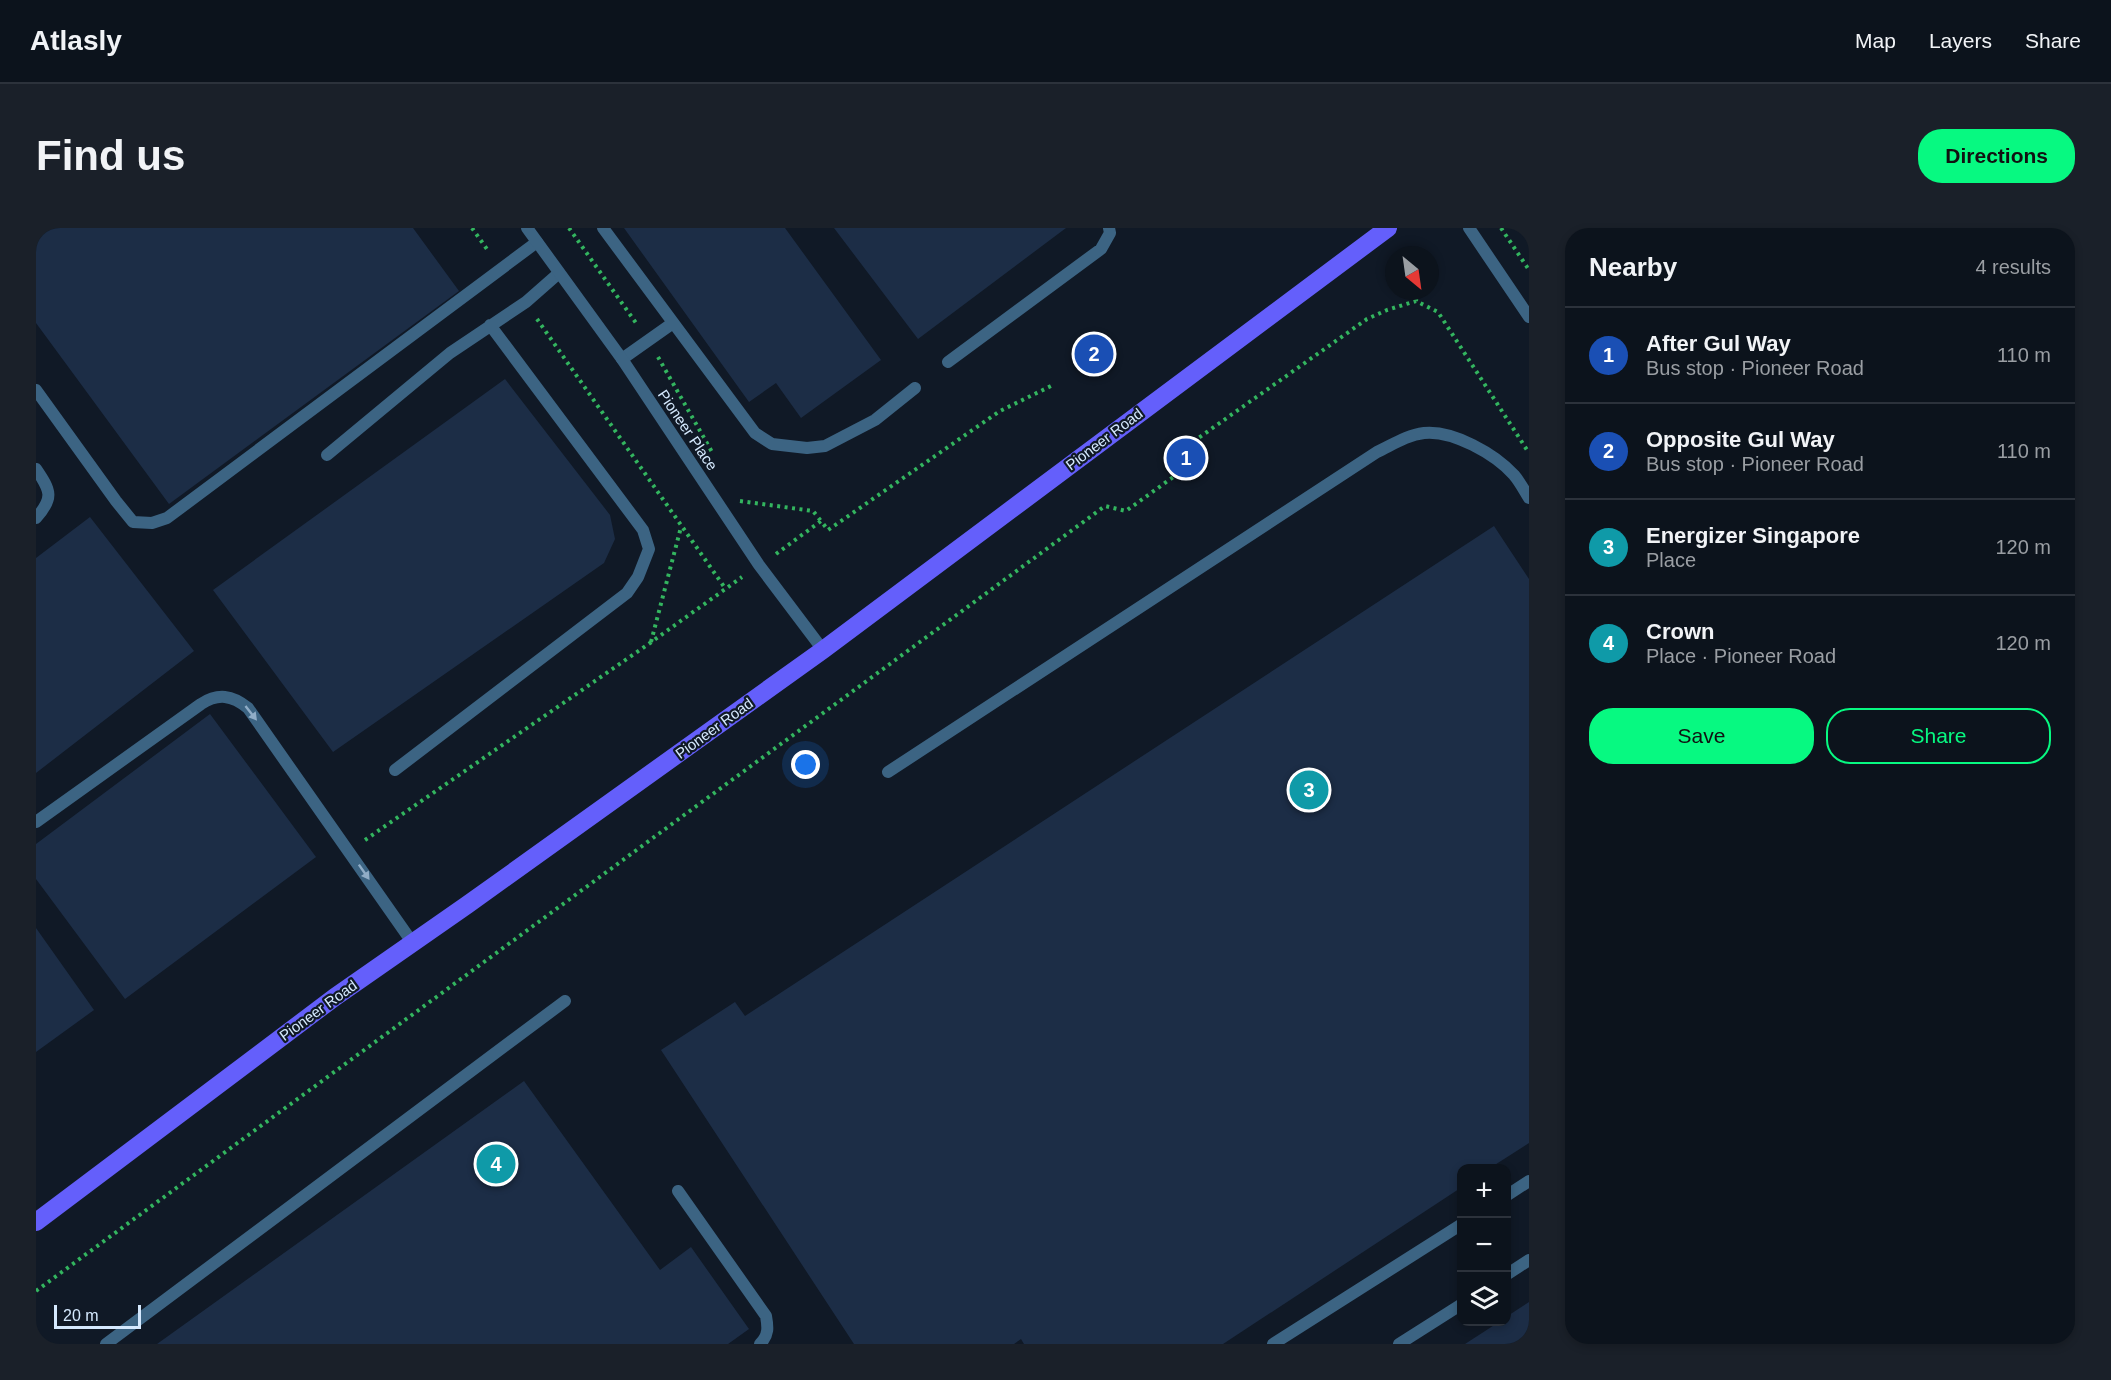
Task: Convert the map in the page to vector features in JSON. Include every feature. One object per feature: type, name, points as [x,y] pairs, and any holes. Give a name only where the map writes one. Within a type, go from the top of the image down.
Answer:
[{"type":"main road","name":"Pioneer Road","points":[[36,1222],[335,997],[823,650],[1388,228]]},
{"type":"street","name":"Pioneer Place","points":[[526,228],[622,359],[759,565],[823,650]]},
{"type":"street","points":[[603,228],[755,434],[772,444],[807,448],[825,446],[875,420],[915,388]]},
{"type":"street","points":[[948,362],[1101,249],[1110,233],[1109,228]]},
{"type":"street","points":[[1469,228],[1529,317]]},
{"type":"street","points":[[36,390],[116,501],[134,522],[152,523],[166,518],[537,242]]},
{"type":"street","points":[[327,455],[450,353],[526,302],[560,273]]},
{"type":"street","points":[[622,359],[673,323]]},
{"type":"street","points":[[395,770],[627,592],[638,577],[649,549],[643,530],[490,325]]},
{"type":"street","points":[[888,772],[1377,452],[1409,437],[1426,433],[1452,436],[1496,458],[1515,476],[1529,498]]},
{"type":"street","points":[[36,469],[47,485],[49,496],[46,507],[36,518]]},
{"type":"street","points":[[36,822],[210,698],[230,697],[248,708],[412,942]]},
{"type":"street","points":[[106,1344],[565,1001]]},
{"type":"street","points":[[1511,1193],[1529,1181]]},
{"type":"street","points":[[678,1191],[766,1316],[768,1328],[766,1338],[760,1344]]},
{"type":"street","points":[[1273,1344],[1457,1227]]},
{"type":"street","points":[[1511,1272],[1529,1260]]},
{"type":"street","points":[[1399,1344],[1457,1307]]},
{"type":"path","points":[[472,228],[501,269]]},
{"type":"path","points":[[569,228],[650,341],[717,461]]},
{"type":"path","points":[[1501,228],[1529,270]]},
{"type":"path","points":[[526,302],[725,588]]},
{"type":"path","points":[[36,1291],[1105,507],[1126,511],[1184,470],[1197,439],[1367,320],[1387,310],[1416,302],[1438,312],[1529,453]]},
{"type":"path","points":[[745,510],[739,501],[813,511],[828,530],[1000,411],[1053,385]]},
{"type":"path","points":[[350,851],[650,644],[821,521]]},
{"type":"path","points":[[650,644],[681,526]]},
{"type":"building","points":[[36,228],[413,228],[459,291],[169,504],[36,323]]},
{"type":"building","points":[[624,228],[785,228],[881,360],[801,418],[776,383],[749,402]]},
{"type":"building","points":[[834,228],[1066,228],[918,339]]},
{"type":"building","points":[[505,379],[610,515],[615,539],[604,563],[333,752],[213,590]]},
{"type":"building","points":[[90,517],[194,651],[36,773],[36,558]]},
{"type":"building","points":[[1494,526],[1529,579],[1529,1143],[1496,1164],[1457,1164],[1457,1190],[1223,1344],[1024,1344],[1021,1339],[1014,1344],[854,1344],[661,1050],[735,1002],[745,1016]]},
{"type":"building","points":[[210,714],[316,857],[125,999],[36,879],[36,844]]},
{"type":"building","points":[[36,928],[94,1010],[36,1052]]},
{"type":"building","points":[[524,1081],[660,1270],[691,1247],[749,1329],[728,1344],[157,1344]]},
{"type":"building","points":[[1529,1302],[1529,1344],[1465,1344],[1493,1326],[1511,1326],[1511,1314]]},
{"type":"place","name":"Opposite Gul Way","points":[[1094,354]]},
{"type":"place","name":"After Gul Way","points":[[1186,458]]},
{"type":"place","name":"Energizer Singapore","points":[[1309,790]]},
{"type":"place","name":"Crown","points":[[496,1164]]}]
